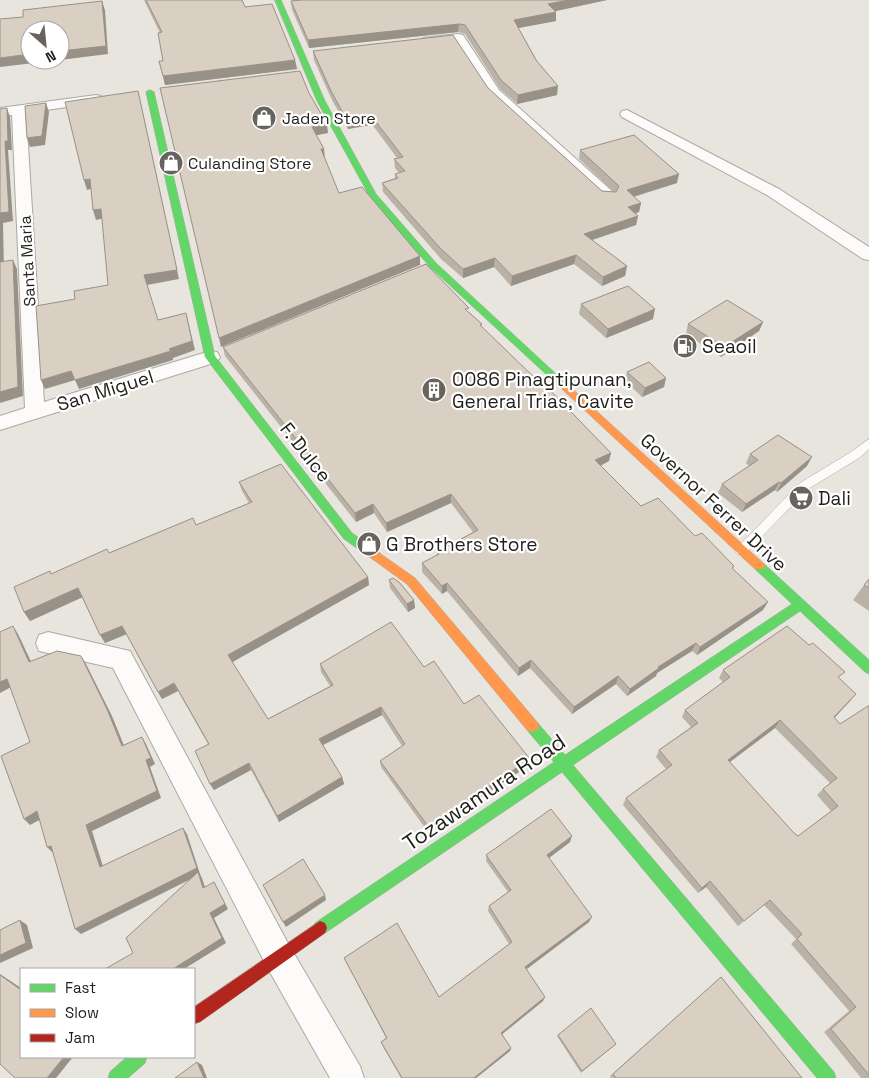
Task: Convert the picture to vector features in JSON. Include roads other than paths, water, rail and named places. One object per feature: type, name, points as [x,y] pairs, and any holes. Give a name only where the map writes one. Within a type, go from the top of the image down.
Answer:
[{"type":"street","name":"Governor Ferrer Drive","points":[[278,0],[321,101],[373,195],[429,267],[869,668]]},
{"type":"street","points":[[412,44],[458,38],[494,93],[608,196]]},
{"type":"street","points":[[302,55],[320,54]]},
{"type":"street","points":[[290,75],[309,73]]},
{"type":"street","points":[[145,92],[168,90]]},
{"type":"street","name":"F. Dulce","points":[[145,92],[214,355],[348,536],[411,581],[828,1078]]},
{"type":"street","points":[[0,112],[112,97]]},
{"type":"street","name":"Santa Maria","points":[[19,109],[35,412]]},
{"type":"street","points":[[626,114],[773,192],[869,255]]},
{"type":"street","name":"San Miguel","points":[[0,422],[214,355]]},
{"type":"street","name":"Tozawamura Road","points":[[195,1015],[278,956],[799,605]]},
{"type":"street","points":[[48,643],[121,659],[278,956],[348,1078]]},
{"type":"street","points":[[116,1078],[138,1058]]},
{"type":"lane","points":[[741,550],[804,486],[855,455],[869,443]]},
{"type":"place","name":"Jaden Store","points":[[264,118]]},
{"type":"place","name":"Culanding Store","points":[[171,163]]},
{"type":"place","name":"Seaoil","points":[[685,346]]},
{"type":"place","name":"0086 Pinagtipunan, General Trias, Cavite","points":[[434,390]]},
{"type":"place","name":"Dali","points":[[801,498]]},
{"type":"place","name":"G Brothers Store","points":[[369,544]]}]
